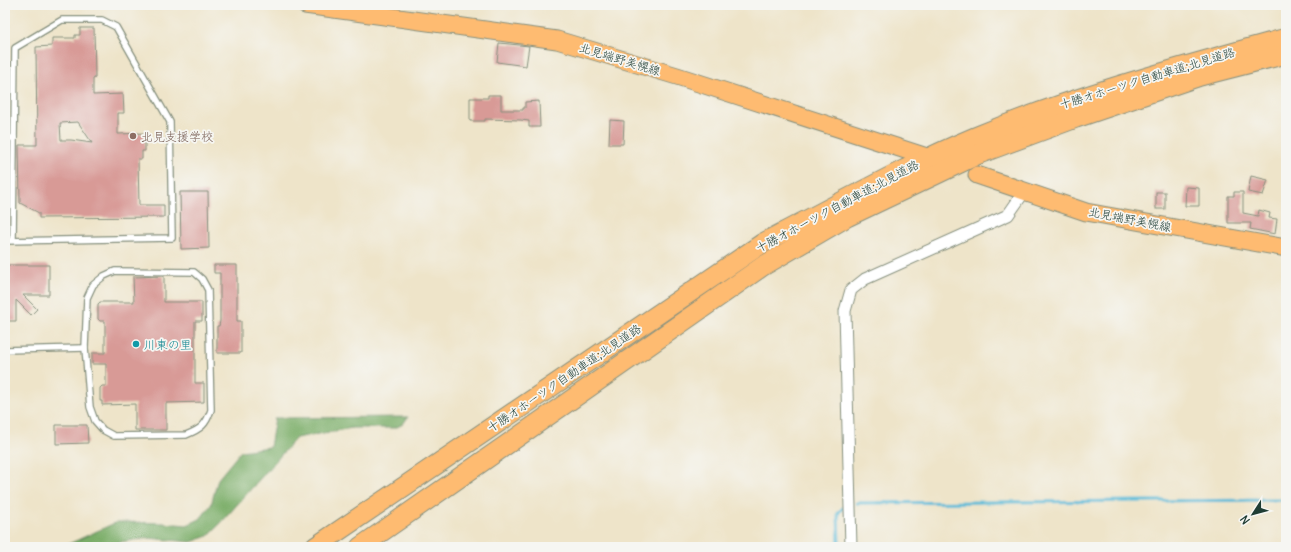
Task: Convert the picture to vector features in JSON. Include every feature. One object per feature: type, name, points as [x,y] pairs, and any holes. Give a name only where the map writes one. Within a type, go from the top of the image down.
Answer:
[{"type":"highway","points":[[1151,75],[1286,29]]},
{"type":"highway","name":"十勝オホーツク自動車道;北見道路","points":[[315,547],[780,234],[896,174],[974,138],[1068,101],[1151,75],[1286,38]]},
{"type":"highway","name":"十勝オホーツク自動車道;北見道路","points":[[360,547],[763,266],[846,217],[979,154],[1076,118],[1193,79],[1266,58],[1286,56]]},
{"type":"main road","name":"北見端野美幌線","points":[[305,5],[556,40],[677,76],[924,156]]},
{"type":"main road","name":"北見端野美幌線","points":[[977,175],[1086,212],[1286,248]]},
{"type":"street","points":[[851,547],[845,311],[851,290],[865,279],[1008,216],[1024,192]]},
{"type":"lane","points":[[5,241],[13,241],[172,238],[170,122],[116,28],[109,22],[102,20],[62,20],[15,48],[13,241]]},
{"type":"lane","points":[[5,138],[14,138]]},
{"type":"lane","points":[[115,271],[194,272],[202,279],[208,290],[212,410],[207,423],[197,431],[186,435],[114,436],[103,430],[95,421],[90,407],[85,348],[87,298],[93,285],[104,276],[115,271]]},
{"type":"lane","points":[[5,350],[85,348]]},
{"type":"green space","points":[[408,417],[403,424],[395,428],[352,428],[296,438],[208,536],[191,542],[148,538],[121,542],[108,547],[62,547],[117,522],[187,525],[200,519],[211,505],[218,479],[241,451],[270,447],[275,418]]},
{"type":"building","points":[[80,28],[94,28],[95,78],[93,79],[93,95],[123,94],[124,113],[118,113],[118,134],[145,133],[145,151],[142,151],[142,159],[138,159],[139,205],[164,205],[164,217],[39,218],[39,213],[20,203],[19,145],[37,145],[36,47],[52,46],[52,38],[75,38],[75,35],[80,35]],"holes":[[[78,122],[92,143],[61,140],[60,123]]]},
{"type":"building","points":[[499,43],[529,46],[526,66],[497,62]]},
{"type":"building","points":[[488,95],[501,95],[501,110],[523,110],[523,108],[525,108],[525,102],[539,101],[540,127],[529,127],[529,121],[521,120],[485,119],[485,121],[470,121],[470,98],[488,98]]},
{"type":"building","points":[[610,120],[624,121],[623,144],[609,144]]},
{"type":"building","points":[[1251,176],[1268,180],[1263,195],[1248,192]]},
{"type":"building","points":[[1186,187],[1199,188],[1199,206],[1185,206]]},
{"type":"building","points":[[180,192],[208,192],[209,248],[181,249]]},
{"type":"building","points":[[1156,192],[1165,192],[1165,209],[1156,209]]},
{"type":"building","points":[[1234,192],[1243,192],[1243,213],[1258,216],[1259,210],[1270,213],[1269,218],[1277,219],[1275,234],[1250,229],[1251,223],[1228,223],[1228,196],[1234,196]]},
{"type":"building","points":[[5,265],[49,265],[49,295],[23,295],[37,309],[31,315],[16,300],[16,321],[5,321]]},
{"type":"building","points":[[214,265],[237,265],[237,321],[241,321],[241,353],[217,353],[217,326],[219,326],[220,321],[220,273],[214,273]]},
{"type":"building","name":"川東の里","points":[[164,276],[164,302],[202,302],[202,321],[195,321],[195,383],[204,383],[204,402],[166,403],[166,430],[135,430],[135,404],[102,405],[102,401],[100,401],[100,388],[102,386],[106,386],[106,364],[92,364],[92,353],[105,353],[105,321],[100,321],[98,319],[98,304],[100,302],[134,302],[133,277]]},
{"type":"building","points":[[56,425],[87,425],[88,443],[56,444]]},
{"type":"waterway","points":[[857,503],[1286,500]]},
{"type":"waterway","points":[[839,547],[838,513],[843,508]]},
{"type":"place","name":"北見支援学校","points":[[133,136]]},
{"type":"place","name":"川東の里","points":[[136,344]]}]
